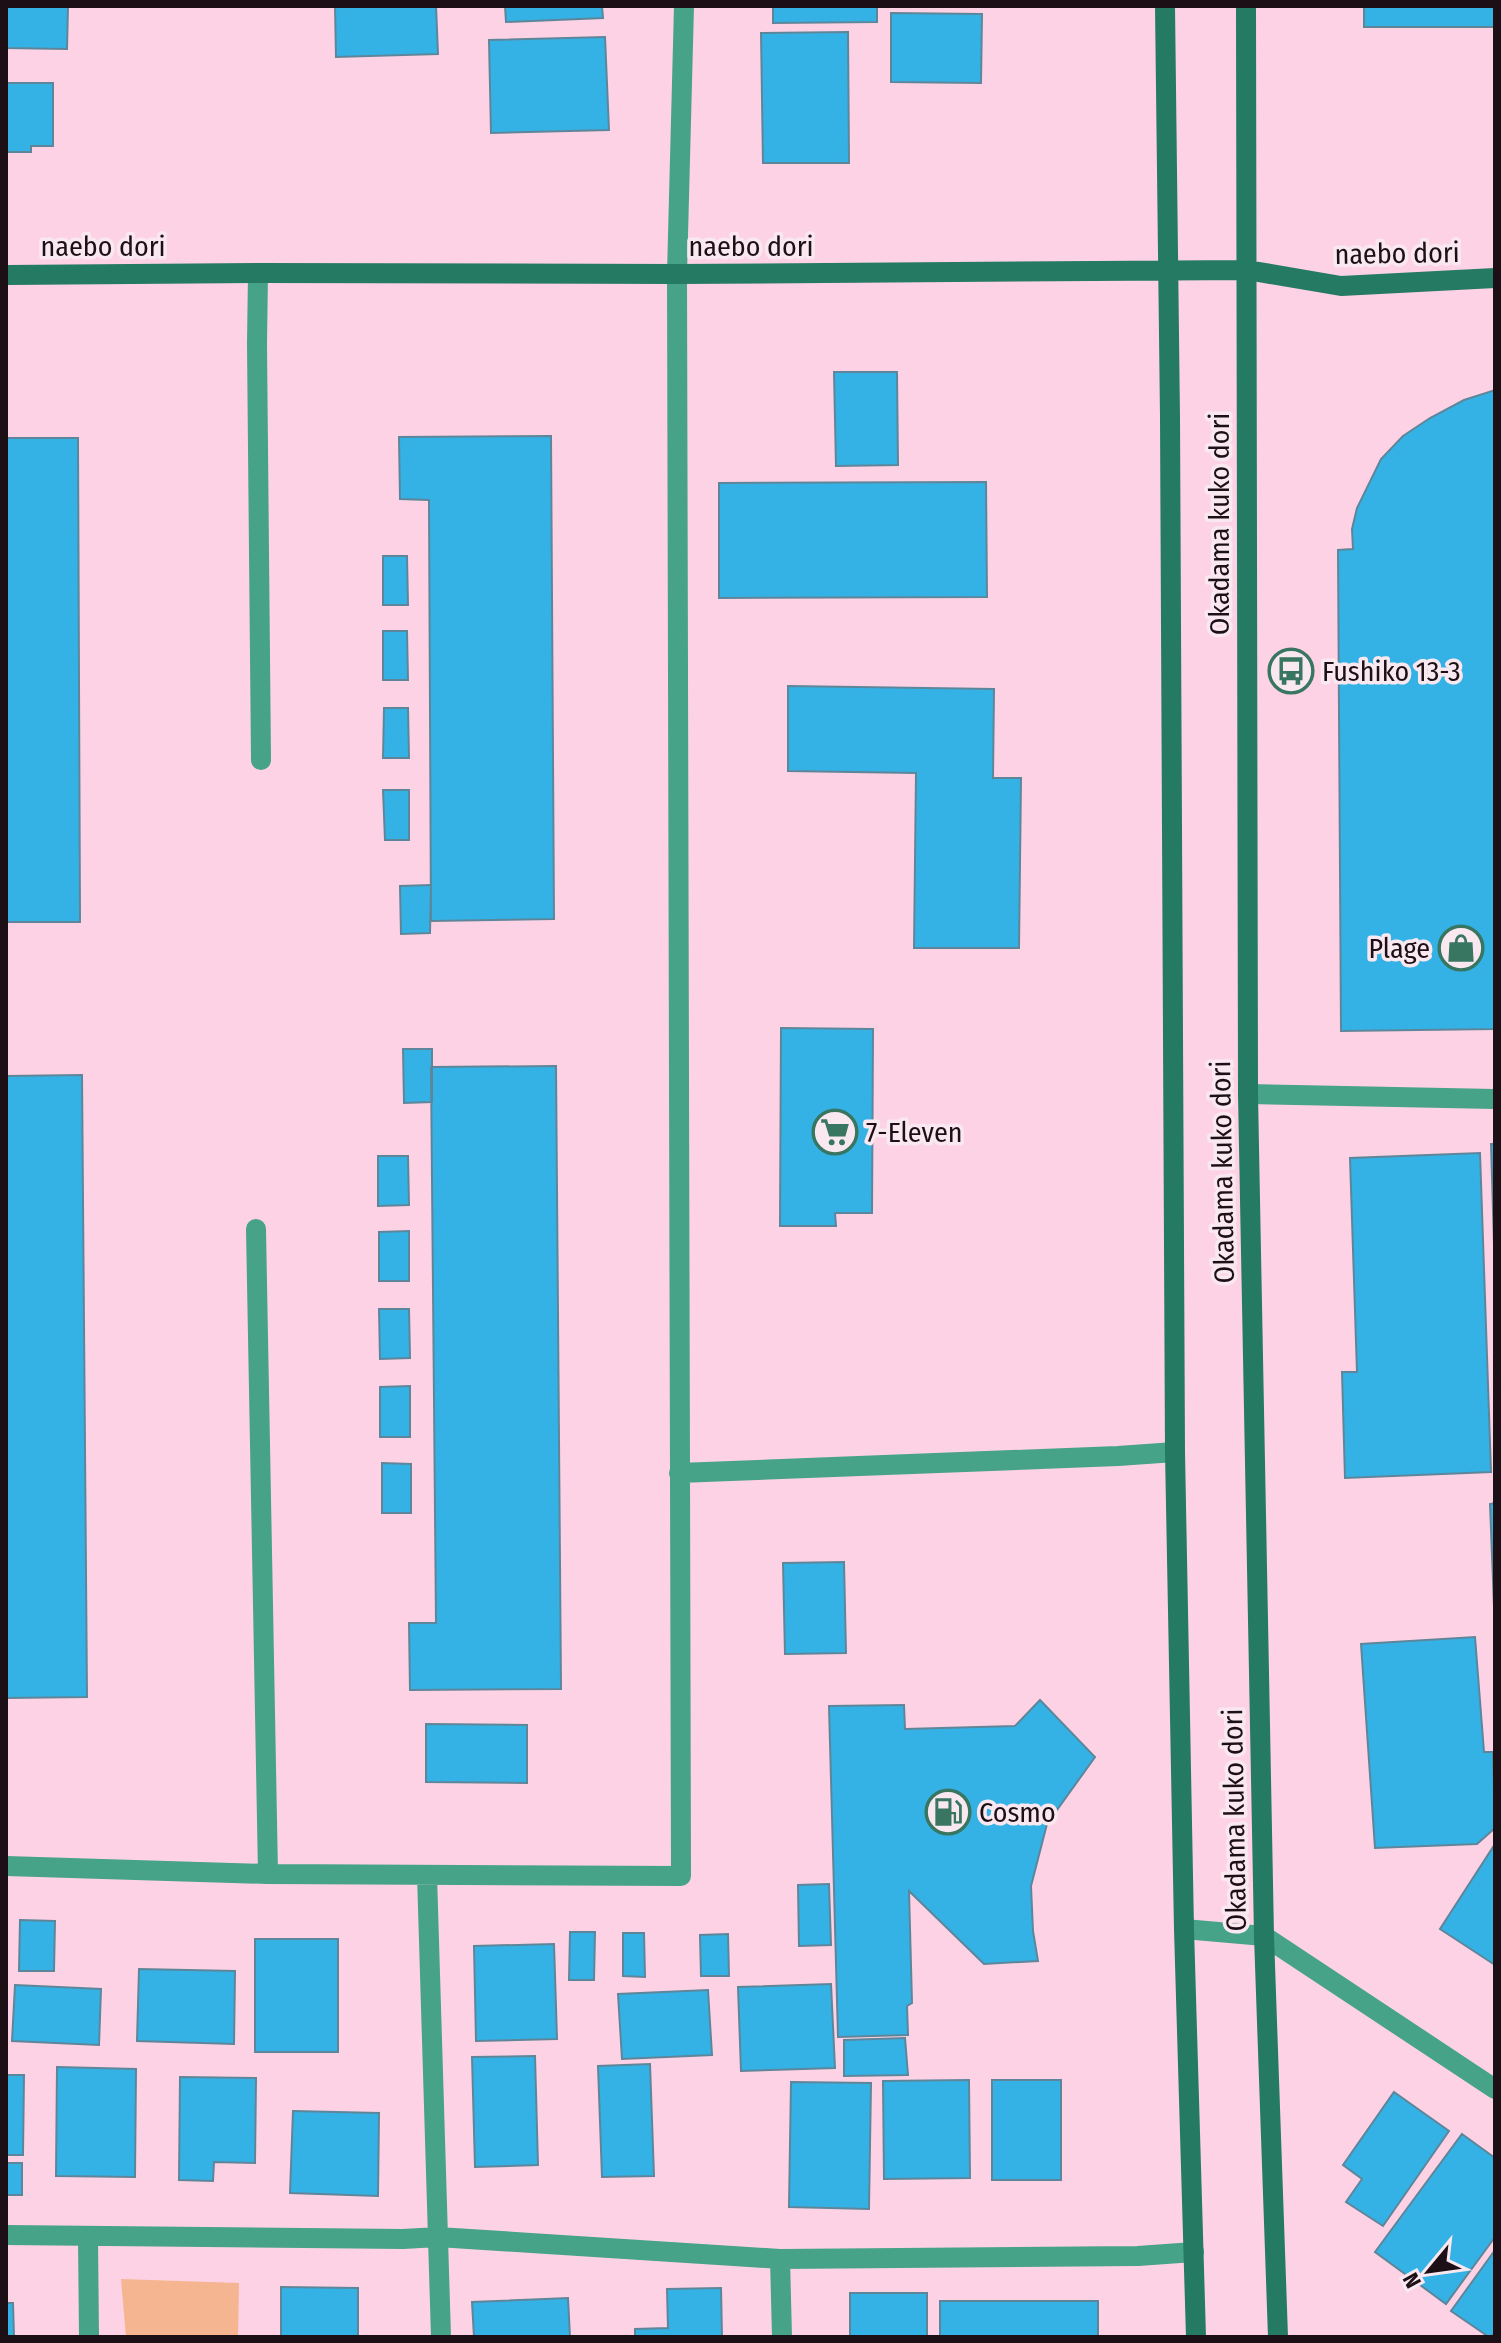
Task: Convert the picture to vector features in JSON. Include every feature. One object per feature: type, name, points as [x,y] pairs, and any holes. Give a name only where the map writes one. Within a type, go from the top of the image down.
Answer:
[{"type":"main road","name":"Okadama kuko dori","points":[[1165,6],[1175,1452],[1196,2337]]},
{"type":"main road","name":"Okadama kuko dori","points":[[1246,6],[1248,1094],[1264,1936],[1278,2337]]},
{"type":"main road","name":"naebo dori","points":[[6,275],[1247,270],[1341,286],[1495,278]]},
{"type":"street","points":[[6,1866],[268,1874],[681,1876],[677,274],[684,6]]},
{"type":"street","points":[[258,273],[261,760]]},
{"type":"street","points":[[1248,1094],[1495,1099]]},
{"type":"street","points":[[256,1229],[268,1874]]},
{"type":"street","points":[[679,1473],[1175,1452]]},
{"type":"street","points":[[427,1875],[441,2337]]},
{"type":"street","points":[[1184,1929],[1264,1936],[1495,2089]]},
{"type":"street","points":[[6,2235],[438,2237],[780,2259],[1138,2256],[1194,2252]]},
{"type":"street","points":[[88,2237],[89,2337]]},
{"type":"street","points":[[780,2259],[782,2337]]},
{"type":"shaded area","points":[[121,2279],[239,2283],[238,2337],[126,2337]]},
{"type":"building","points":[[6,6],[68,6],[67,49],[6,48]]},
{"type":"building","points":[[335,6],[436,6],[438,54],[336,57]]},
{"type":"building","points":[[505,6],[602,6],[603,18],[506,22]]},
{"type":"building","points":[[773,6],[877,6],[877,22],[773,23]]},
{"type":"building","points":[[1364,6],[1495,6],[1495,27],[1364,27]]},
{"type":"building","points":[[891,13],[982,14],[981,83],[891,82]]},
{"type":"building","points":[[848,32],[849,163],[763,163],[761,33]]},
{"type":"building","points":[[605,37],[609,130],[491,133],[489,40]]},
{"type":"building","points":[[6,83],[53,83],[53,146],[31,146],[31,152],[6,152]]},
{"type":"building","points":[[834,372],[897,372],[898,465],[836,466]]},
{"type":"building","points":[[1495,390],[1495,1029],[1341,1031],[1338,550],[1353,549],[1352,529],[1357,508],[1381,459],[1403,436],[1464,400]]},
{"type":"building","points":[[551,436],[554,919],[431,921],[429,500],[400,499],[399,437]]},
{"type":"building","points":[[6,438],[78,438],[80,922],[6,922]]},
{"type":"building","points":[[986,482],[987,597],[719,598],[719,483]]},
{"type":"building","points":[[383,556],[407,556],[408,605],[383,605]]},
{"type":"building","points":[[383,631],[407,631],[408,680],[383,680]]},
{"type":"building","points":[[788,686],[994,689],[993,778],[1021,778],[1019,948],[914,948],[916,773],[788,771]]},
{"type":"building","points":[[384,708],[408,708],[409,758],[383,758]]},
{"type":"building","points":[[383,790],[409,790],[409,840],[385,840]]},
{"type":"building","points":[[431,885],[430,933],[401,934],[400,886]]},
{"type":"building","points":[[781,1028],[873,1029],[872,1213],[835,1213],[836,1226],[780,1226]]},
{"type":"building","points":[[403,1049],[432,1049],[432,1102],[404,1103]]},
{"type":"building","points":[[556,1066],[561,1689],[410,1690],[409,1623],[436,1623],[431,1067]]},
{"type":"building","points":[[82,1075],[87,1697],[6,1698],[6,1076]]},
{"type":"building","points":[[1491,1144],[1495,1144],[1494,1244]]},
{"type":"building","points":[[1480,1153],[1491,1472],[1345,1478],[1342,1372],[1357,1372],[1350,1158]]},
{"type":"building","points":[[378,1156],[408,1156],[409,1205],[378,1206]]},
{"type":"building","points":[[409,1231],[409,1281],[379,1281],[379,1232]]},
{"type":"building","points":[[379,1309],[409,1309],[410,1358],[380,1359]]},
{"type":"building","points":[[410,1386],[410,1437],[380,1437],[380,1387]]},
{"type":"building","points":[[382,1463],[411,1464],[411,1513],[382,1513]]},
{"type":"building","points":[[1495,1503],[1495,1632],[1490,1504]]},
{"type":"building","points":[[844,1562],[846,1653],[785,1654],[783,1563]]},
{"type":"building","points":[[1475,1637],[1484,1752],[1493,1752],[1495,1828],[1477,1844],[1375,1848],[1361,1644]]},
{"type":"building","points":[[1040,1700],[1095,1757],[1047,1824],[1031,1886],[1038,1961],[984,1964],[909,1891],[912,2003],[907,2006],[908,2035],[838,2037],[829,1706],[904,1705],[905,1729],[1015,1726]]},
{"type":"building","points":[[426,1724],[527,1725],[527,1783],[426,1782]]},
{"type":"building","points":[[1495,1844],[1495,1965],[1440,1929]]},
{"type":"building","points":[[829,1884],[831,1945],[799,1946],[798,1885]]},
{"type":"building","points":[[20,1920],[55,1921],[54,1971],[19,1971]]},
{"type":"building","points":[[570,1932],[595,1932],[594,1980],[569,1980]]},
{"type":"building","points":[[623,1933],[644,1933],[645,1977],[623,1976]]},
{"type":"building","points":[[728,1934],[729,1976],[701,1976],[700,1935]]},
{"type":"building","points":[[255,1939],[338,1939],[338,2052],[255,2052]]},
{"type":"building","points":[[554,1944],[557,2039],[476,2041],[474,1946]]},
{"type":"building","points":[[139,1969],[235,1971],[234,2044],[137,2041]]},
{"type":"building","points":[[831,1984],[835,2068],[741,2071],[738,1987]]},
{"type":"building","points":[[15,1985],[101,1989],[99,2045],[12,2041]]},
{"type":"building","points":[[708,1990],[712,2055],[622,2059],[618,1994]]},
{"type":"building","points":[[905,2038],[908,2075],[844,2076],[844,2040]]},
{"type":"building","points":[[535,2056],[538,2165],[475,2167],[472,2057]]},
{"type":"building","points":[[650,2064],[654,2176],[602,2177],[598,2066]]},
{"type":"building","points":[[57,2067],[136,2069],[135,2177],[56,2176]]},
{"type":"building","points":[[6,2075],[24,2075],[23,2155],[6,2155]]},
{"type":"building","points":[[180,2077],[256,2078],[255,2163],[214,2162],[213,2181],[179,2180]]},
{"type":"building","points":[[969,2080],[970,2178],[884,2179],[883,2081]]},
{"type":"building","points":[[992,2080],[1061,2080],[1061,2180],[992,2180]]},
{"type":"building","points":[[791,2082],[871,2083],[869,2209],[789,2207]]},
{"type":"building","points":[[1394,2092],[1449,2131],[1383,2226],[1346,2202],[1362,2179],[1343,2165]]},
{"type":"building","points":[[293,2111],[379,2113],[378,2196],[290,2193]]},
{"type":"building","points":[[1462,2134],[1495,2158],[1495,2237],[1446,2304],[1375,2252]]},
{"type":"building","points":[[6,2163],[22,2163],[22,2195],[6,2195]]},
{"type":"building","points":[[1495,2250],[1495,2332],[1489,2337],[1451,2311]]},
{"type":"building","points":[[281,2287],[358,2288],[358,2337],[281,2337]]},
{"type":"building","points":[[721,2288],[722,2337],[635,2337],[635,2329],[668,2328],[667,2289]]},
{"type":"building","points":[[850,2293],[927,2293],[927,2337],[850,2337]]},
{"type":"building","points":[[568,2298],[570,2337],[474,2337],[472,2302]]},
{"type":"building","points":[[940,2301],[1098,2301],[1098,2337],[940,2337]]},
{"type":"building","points":[[6,2303],[13,2303],[14,2337],[6,2337]]},
{"type":"place","name":"Fushiko 13-3","points":[[1291,671]]},
{"type":"place","name":"Plage","points":[[1461,948]]},
{"type":"place","name":"7-Eleven","points":[[835,1132]]},
{"type":"place","name":"Cosmo","points":[[948,1812]]}]
